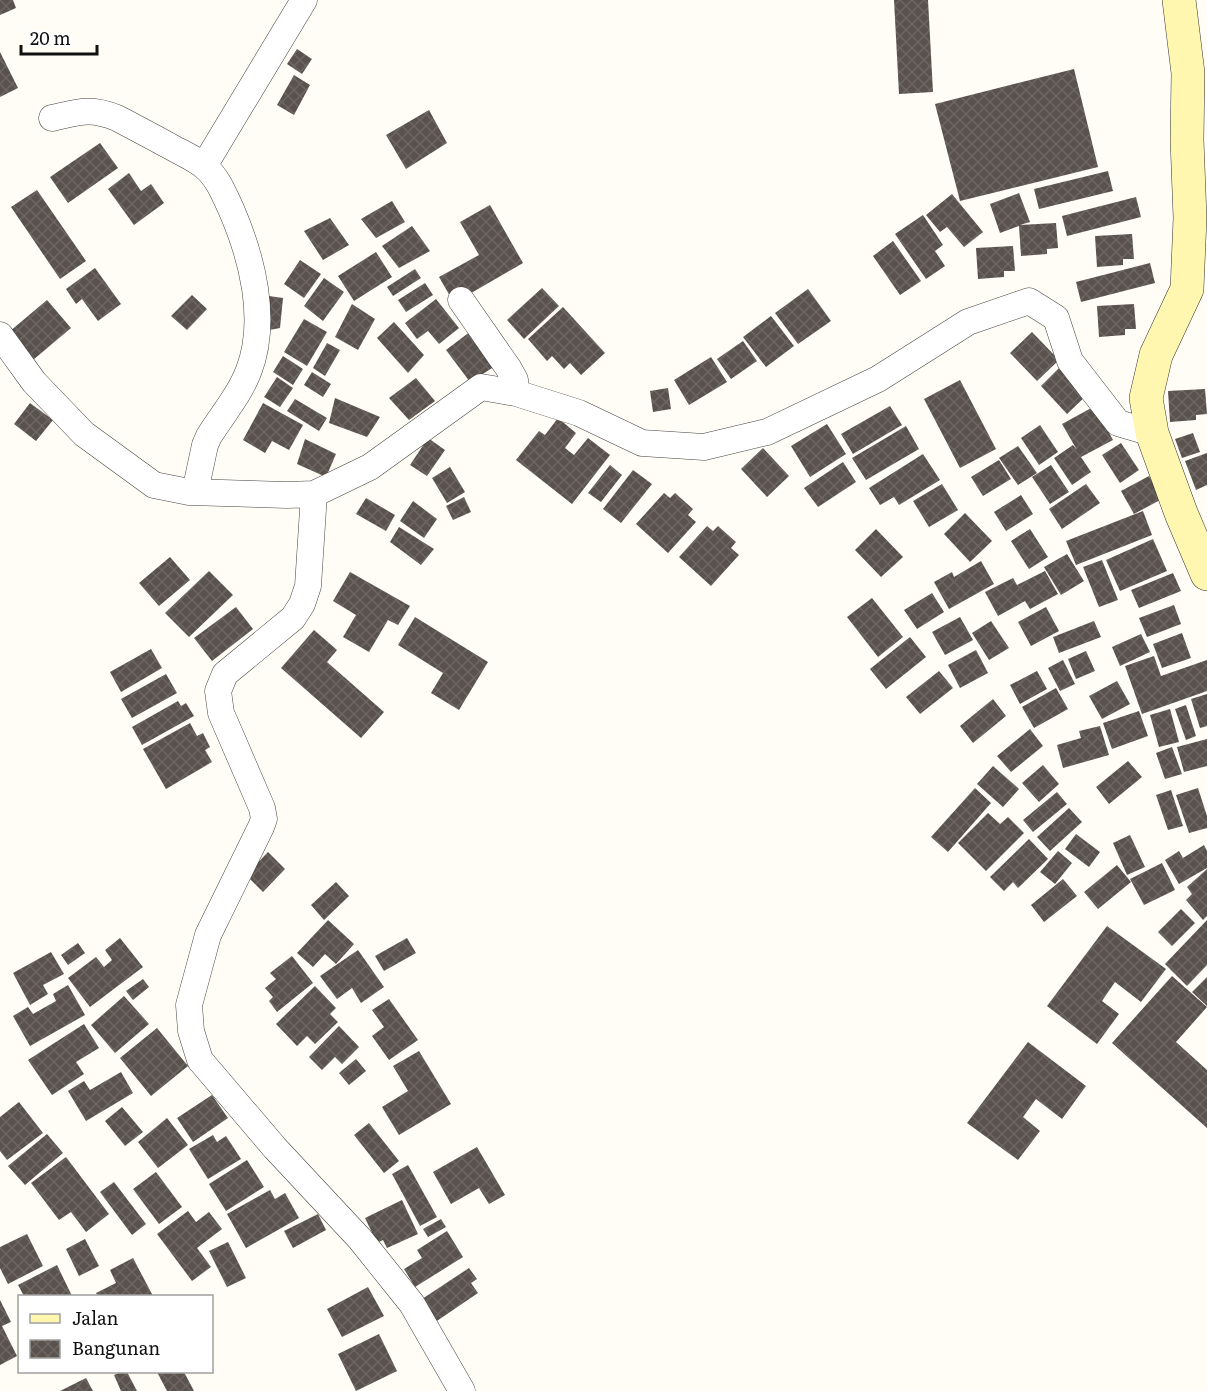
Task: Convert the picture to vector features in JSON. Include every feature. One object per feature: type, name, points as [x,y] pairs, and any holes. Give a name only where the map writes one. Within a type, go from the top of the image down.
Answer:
[{"type":"main road","points":[[1179,0],[1197,139],[1187,289],[1156,355],[1146,398],[1152,433],[1181,513],[1207,574]]},
{"type":"street","points":[[204,166],[304,0]]},
{"type":"street","points":[[52,118],[84,110],[106,113],[192,158],[204,166],[222,188],[241,233],[250,262],[255,292],[257,326],[255,346],[250,368],[241,388],[205,445],[195,492]]},
{"type":"street","points":[[461,300],[509,369],[515,380],[516,393]]},
{"type":"street","points":[[0,335],[34,382],[84,434],[154,485],[195,492],[314,494],[370,467],[480,387],[516,393],[579,413],[642,443],[704,447],[766,432],[878,379],[968,322],[1029,301],[1056,318],[1070,361],[1118,423],[1152,433]]},
{"type":"street","points":[[314,494],[308,586],[302,604],[293,618],[225,674],[218,691],[221,713],[262,808],[264,819],[208,935],[189,1005],[191,1031],[200,1060],[275,1148],[360,1239],[412,1304],[462,1391]]},
{"type":"building","points":[[0,0],[13,0],[16,8],[0,15]]},
{"type":"building","points":[[894,0],[928,0],[933,92],[899,94]]},
{"type":"building","points":[[297,49],[312,59],[302,74],[287,64]]},
{"type":"building","points":[[0,52],[18,88],[0,97]]},
{"type":"building","points":[[1074,69],[1098,167],[960,201],[935,104]]},
{"type":"building","points":[[294,75],[310,85],[294,115],[277,105]]},
{"type":"building","points":[[429,110],[447,143],[406,169],[386,135]]},
{"type":"building","points":[[100,143],[118,168],[68,203],[50,177]]},
{"type":"building","points":[[1108,171],[1113,191],[1039,209],[1034,189]]},
{"type":"building","points":[[129,173],[141,191],[151,184],[164,203],[134,225],[108,189]]},
{"type":"building","points":[[37,190],[86,261],[60,279],[11,207]]},
{"type":"building","points":[[1019,193],[1030,222],[1020,225],[1056,223],[1058,248],[1047,249],[1047,254],[1021,256],[1019,226],[1000,233],[990,204]]},
{"type":"building","points":[[952,194],[983,232],[964,247],[947,227],[940,232],[926,215]]},
{"type":"building","points":[[1136,197],[1141,217],[1067,236],[1062,216]]},
{"type":"building","points":[[392,201],[405,222],[376,238],[361,219]]},
{"type":"building","points":[[490,205],[523,263],[454,303],[439,277],[479,255],[460,222]]},
{"type":"building","points":[[923,215],[943,245],[935,251],[945,266],[926,279],[895,234]]},
{"type":"building","points":[[330,218],[349,245],[323,260],[304,231]]},
{"type":"building","points":[[412,226],[430,251],[399,268],[382,246]]},
{"type":"building","points":[[1132,234],[1134,259],[1123,259],[1123,265],[1097,267],[1095,236]]},
{"type":"building","points":[[893,241],[921,281],[900,295],[873,256]]},
{"type":"building","points":[[1013,246],[1015,271],[1004,271],[1004,277],[978,279],[976,248]]},
{"type":"building","points":[[376,252],[392,277],[354,301],[338,276]]},
{"type":"building","points":[[300,260],[321,274],[304,298],[284,284]]},
{"type":"building","points":[[1150,263],[1155,283],[1081,302],[1076,282]]},
{"type":"building","points":[[95,268],[121,304],[98,321],[82,299],[76,304],[66,289]]},
{"type":"building","points":[[415,269],[421,278],[393,296],[387,287]]},
{"type":"building","points":[[324,278],[344,292],[323,321],[304,306]]},
{"type":"building","points":[[425,283],[433,295],[406,312],[398,300]]},
{"type":"building","points":[[542,288],[559,306],[524,339],[507,320]]},
{"type":"building","points":[[808,289],[831,321],[798,344],[775,313]]},
{"type":"building","points":[[192,295],[207,309],[187,330],[171,316]]},
{"type":"building","points":[[262,295],[283,298],[280,328],[264,331]]},
{"type":"building","points":[[436,299],[459,328],[439,344],[428,331],[417,339],[405,323]]},
{"type":"building","points":[[47,300],[71,328],[33,360],[9,332]]},
{"type":"building","points":[[352,304],[375,319],[358,350],[335,337]]},
{"type":"building","points":[[1134,304],[1136,329],[1125,329],[1125,335],[1099,337],[1097,306]]},
{"type":"building","points":[[563,307],[605,353],[581,375],[570,363],[564,369],[552,356],[547,361],[528,339]]},
{"type":"building","points":[[771,316],[794,346],[766,367],[743,337]]},
{"type":"building","points":[[304,319],[327,332],[307,366],[284,352]]},
{"type":"building","points":[[394,322],[424,355],[408,373],[377,338]]},
{"type":"building","points":[[471,331],[497,365],[470,382],[446,350]]},
{"type":"building","points":[[1032,332],[1059,360],[1037,381],[1010,353]]},
{"type":"building","points":[[743,341],[757,361],[731,379],[717,359]]},
{"type":"building","points":[[327,343],[340,350],[325,376],[313,368]]},
{"type":"building","points":[[283,356],[303,369],[293,385],[273,372]]},
{"type":"building","points":[[711,357],[727,382],[689,405],[674,380]]},
{"type":"building","points":[[1062,365],[1089,393],[1067,414],[1041,386]]},
{"type":"building","points":[[312,372],[331,384],[323,397],[304,385]]},
{"type":"building","points":[[277,377],[293,388],[280,407],[264,397]]},
{"type":"building","points":[[416,378],[435,401],[409,420],[389,398]]},
{"type":"building","points":[[960,380],[996,449],[960,468],[924,399]]},
{"type":"building","points":[[668,388],[671,409],[653,412],[650,391]]},
{"type":"building","points":[[1205,389],[1207,414],[1196,415],[1196,420],[1170,422],[1168,391]]},
{"type":"building","points":[[335,398],[380,417],[367,437],[329,423]]},
{"type":"building","points":[[295,399],[327,418],[319,431],[287,411]]},
{"type":"building","points":[[30,403],[53,420],[36,441],[14,424]]},
{"type":"building","points":[[263,403],[303,425],[289,450],[272,441],[265,453],[243,440]]},
{"type":"building","points":[[890,406],[902,425],[853,454],[841,434]]},
{"type":"building","points":[[1095,406],[1113,440],[1081,457],[1091,472],[1072,485],[1054,458],[1073,445],[1077,450],[1062,424]]},
{"type":"building","points":[[558,418],[576,433],[565,448],[574,455],[588,438],[610,455],[572,504],[516,460],[539,431],[545,435]]},
{"type":"building","points":[[827,424],[846,454],[810,477],[791,446]]},
{"type":"building","points":[[1040,425],[1058,452],[1039,465],[1021,438]]},
{"type":"building","points":[[906,426],[919,449],[866,480],[852,458]]},
{"type":"building","points":[[1193,433],[1200,452],[1182,458],[1175,439]]},
{"type":"building","points":[[428,438],[445,450],[427,476],[410,465]]},
{"type":"building","points":[[305,439],[336,454],[326,477],[297,464]]},
{"type":"building","points":[[1121,443],[1139,470],[1120,483],[1102,455]]},
{"type":"building","points":[[1018,446],[1037,473],[1018,485],[999,458]]},
{"type":"building","points":[[763,448],[789,476],[767,497],[741,469]]},
{"type":"building","points":[[1207,453],[1207,485],[1196,490],[1185,461]]},
{"type":"building","points":[[923,454],[940,480],[899,505],[894,497],[880,505],[869,488]]},
{"type":"building","points":[[999,460],[1011,479],[983,496],[971,477]]},
{"type":"building","points":[[843,462],[856,482],[818,507],[804,488]]},
{"type":"building","points":[[610,465],[622,475],[601,502],[588,493]]},
{"type":"building","points":[[1051,465],[1069,492],[1050,504],[1032,477]]},
{"type":"building","points":[[450,467],[465,492],[447,503],[432,478]]},
{"type":"building","points":[[633,470],[652,484],[621,523],[603,509]]},
{"type":"building","points":[[1149,476],[1162,499],[1134,514],[1121,491]]},
{"type":"building","points":[[942,484],[958,510],[929,527],[913,501]]},
{"type":"building","points":[[1086,484],[1100,503],[1062,529],[1049,509]]},
{"type":"building","points":[[664,493],[670,498],[675,493],[693,509],[688,515],[696,522],[668,553],[636,524]]},
{"type":"building","points":[[1021,495],[1033,514],[1006,531],[994,512]]},
{"type":"building","points":[[464,497],[471,512],[453,520],[446,506]]},
{"type":"building","points":[[366,498],[395,515],[386,531],[356,514]]},
{"type":"building","points":[[413,501],[437,519],[424,538],[400,521]]},
{"type":"building","points":[[1143,511],[1152,535],[1076,565],[1066,541]]},
{"type":"building","points":[[965,513],[992,541],[970,562],[944,534]]},
{"type":"building","points":[[707,526],[713,531],[718,526],[736,542],[731,548],[739,555],[711,586],[679,557]]},
{"type":"building","points":[[399,527],[434,549],[421,565],[390,542]]},
{"type":"building","points":[[876,529],[903,557],[881,577],[855,550]]},
{"type":"building","points":[[1030,529],[1048,557],[1029,569],[1011,541]]},
{"type":"building","points":[[1153,539],[1167,571],[1120,591],[1106,560]]},
{"type":"building","points":[[1067,554],[1084,581],[1061,595],[1044,567]]},
{"type":"building","points":[[170,557],[190,580],[159,606],[139,583]]},
{"type":"building","points":[[1102,560],[1118,600],[1099,607],[1083,567]]},
{"type":"building","points":[[981,561],[994,584],[949,609],[934,582],[952,572],[954,577]]},
{"type":"building","points":[[209,571],[233,595],[189,637],[165,613]]},
{"type":"building","points":[[1045,571],[1058,594],[1030,609],[1025,601],[998,616],[985,592],[1013,578],[1017,585]]},
{"type":"building","points":[[350,572],[410,606],[398,625],[388,620],[369,652],[343,637],[356,615],[333,601]]},
{"type":"building","points":[[1173,573],[1181,591],[1139,608],[1131,590]]},
{"type":"building","points":[[932,593],[944,612],[917,629],[904,610]]},
{"type":"building","points":[[872,598],[903,637],[878,657],[847,617]]},
{"type":"building","points":[[1174,605],[1181,624],[1147,637],[1139,618]]},
{"type":"building","points":[[236,607],[253,629],[212,661],[194,638]]},
{"type":"building","points":[[1046,607],[1059,631],[1031,646],[1018,622]]},
{"type":"building","points":[[415,617],[488,662],[459,710],[431,693],[443,673],[398,645]]},
{"type":"building","points":[[960,617],[973,640],[945,655],[932,632]]},
{"type":"building","points":[[991,621],[1009,648],[989,660],[972,633]]},
{"type":"building","points":[[1094,621],[1101,637],[1059,653],[1053,637]]},
{"type":"building","points":[[314,630],[337,650],[327,662],[384,712],[361,738],[281,668]]},
{"type":"building","points":[[1182,633],[1191,658],[1162,668],[1153,644]]},
{"type":"building","points":[[1141,634],[1150,652],[1120,666],[1112,647]]},
{"type":"building","points":[[910,637],[926,657],[886,689],[870,669]]},
{"type":"building","points":[[151,649],[162,668],[121,692],[110,672]]},
{"type":"building","points":[[976,650],[988,673],[960,688],[948,665]]},
{"type":"building","points":[[1086,651],[1095,671],[1076,679],[1068,659]]},
{"type":"building","points":[[1154,656],[1161,676],[1207,660],[1207,691],[1142,714],[1125,666]]},
{"type":"building","points":[[1063,660],[1075,684],[1060,691],[1048,668]]},
{"type":"building","points":[[939,671],[953,688],[920,714],[906,697]]},
{"type":"building","points":[[1037,671],[1047,689],[1020,704],[1010,685]]},
{"type":"building","points":[[166,674],[177,693],[132,718],[121,699]]},
{"type":"building","points":[[1117,681],[1130,704],[1102,719],[1089,696]]},
{"type":"building","points":[[1056,688],[1068,709],[1034,728],[1022,707]]},
{"type":"building","points":[[1207,694],[1207,726],[1200,728],[1191,699]]},
{"type":"building","points":[[993,699],[1006,716],[973,743],[960,726]]},
{"type":"building","points":[[178,701],[181,706],[186,703],[194,716],[142,745],[132,727]]},
{"type":"building","points":[[1186,705],[1196,736],[1186,740],[1175,709]]},
{"type":"building","points":[[1170,709],[1179,742],[1159,747],[1150,715]]},
{"type":"building","points":[[1139,711],[1148,736],[1112,749],[1103,723]]},
{"type":"building","points":[[190,723],[197,736],[203,733],[210,747],[205,750],[212,762],[166,789],[143,749]]},
{"type":"building","points":[[1100,726],[1109,755],[1063,768],[1057,745],[1081,738],[1079,731]]},
{"type":"building","points":[[1030,729],[1043,746],[1011,772],[997,756]]},
{"type":"building","points":[[1207,739],[1207,766],[1184,772],[1177,747]]},
{"type":"building","points":[[1172,747],[1182,774],[1165,779],[1156,753]]},
{"type":"building","points":[[1128,761],[1142,777],[1109,804],[1096,787]]},
{"type":"building","points":[[1043,765],[1059,784],[1039,802],[1022,783]]},
{"type":"building","points":[[993,766],[1019,789],[1003,807],[977,784]]},
{"type":"building","points":[[975,788],[991,803],[948,852],[931,837]]},
{"type":"building","points":[[1198,788],[1207,816],[1207,828],[1189,833],[1176,795]]},
{"type":"building","points":[[1171,790],[1183,826],[1168,830],[1156,795]]},
{"type":"building","points":[[1057,792],[1067,804],[1033,832],[1023,820]]},
{"type":"building","points":[[1069,808],[1082,822],[1050,851],[1037,837]]},
{"type":"building","points":[[988,813],[1000,824],[1008,817],[1024,833],[986,871],[958,843]]},
{"type":"building","points":[[1076,834],[1100,852],[1089,867],[1065,849]]},
{"type":"building","points":[[1130,835],[1145,867],[1127,875],[1113,843]]},
{"type":"building","points":[[1029,839],[1048,859],[1018,888],[1013,882],[1004,891],[990,877]]},
{"type":"building","points":[[1204,845],[1207,851],[1207,868],[1179,884],[1165,860],[1179,851],[1183,858]]},
{"type":"building","points":[[1058,851],[1072,863],[1055,884],[1040,872]]},
{"type":"building","points":[[268,852],[285,869],[263,892],[246,875]]},
{"type":"building","points":[[1162,863],[1175,890],[1144,905],[1130,879]]},
{"type":"building","points":[[1117,865],[1131,882],[1098,909],[1084,892]]},
{"type":"building","points":[[1207,869],[1207,916],[1203,920],[1186,900],[1192,894],[1187,887]]},
{"type":"building","points":[[1063,879],[1077,896],[1044,922],[1031,905]]},
{"type":"building","points":[[336,882],[349,896],[324,920],[311,905]]},
{"type":"building","points":[[1181,909],[1195,923],[1172,946],[1158,932]]},
{"type":"building","points":[[328,920],[354,944],[336,964],[325,954],[313,967],[297,953]]},
{"type":"building","points":[[1207,920],[1207,965],[1187,986],[1165,964]]},
{"type":"building","points":[[1107,926],[1166,969],[1141,1002],[1115,982],[1102,1001],[1119,1014],[1097,1044],[1047,1006]]},
{"type":"building","points":[[120,938],[143,967],[90,1007],[68,978],[96,957],[104,967],[112,960],[105,950]]},
{"type":"building","points":[[407,938],[416,953],[384,971],[375,956]]},
{"type":"building","points":[[78,943],[85,953],[68,965],[61,955]]},
{"type":"building","points":[[358,950],[384,987],[361,1003],[352,988],[337,999],[320,976]]},
{"type":"building","points":[[51,952],[64,974],[43,985],[48,994],[30,1005],[13,973]]},
{"type":"building","points":[[292,956],[313,983],[277,1012],[269,1001],[273,997],[265,988],[276,979],[270,973]]},
{"type":"building","points":[[1172,976],[1207,1007],[1176,1042],[1207,1070],[1207,1128],[1112,1043]]},
{"type":"building","points":[[1207,977],[1207,1006],[1192,992]]},
{"type":"building","points":[[143,979],[149,987],[133,1000],[126,991]]},
{"type":"building","points":[[68,985],[85,1015],[30,1046],[13,1016],[28,1007],[33,1014],[56,1001],[53,994]]},
{"type":"building","points":[[315,986],[336,1008],[330,1014],[338,1022],[315,1044],[307,1036],[297,1046],[276,1024]]},
{"type":"building","points":[[124,996],[149,1024],[115,1053],[91,1025]]},
{"type":"building","points":[[389,999],[418,1040],[389,1060],[372,1036],[384,1027],[372,1010]]},
{"type":"building","points":[[84,1024],[99,1048],[76,1062],[84,1074],[52,1095],[28,1060]]},
{"type":"building","points":[[339,1026],[359,1047],[342,1064],[335,1057],[322,1070],[309,1057]]},
{"type":"building","points":[[157,1028],[188,1066],[151,1096],[120,1058]]},
{"type":"building","points":[[1028,1042],[1086,1086],[1062,1119],[1036,1099],[1023,1117],[1040,1131],[1018,1160],[967,1123]]},
{"type":"building","points":[[419,1051],[451,1104],[399,1135],[382,1107],[408,1091],[393,1066]]},
{"type":"building","points":[[356,1059],[366,1071],[349,1085],[339,1073]]},
{"type":"building","points":[[121,1072],[133,1093],[86,1121],[68,1091],[84,1081],[90,1090]]},
{"type":"building","points":[[212,1095],[228,1118],[193,1142],[177,1118]]},
{"type":"building","points":[[19,1102],[43,1133],[7,1160],[0,1151],[0,1117]]},
{"type":"building","points":[[122,1107],[143,1132],[125,1146],[105,1121]]},
{"type":"building","points":[[167,1118],[188,1145],[158,1168],[138,1142]]},
{"type":"building","points":[[369,1123],[399,1161],[384,1173],[354,1135]]},
{"type":"building","points":[[47,1134],[63,1153],[25,1185],[8,1166]]},
{"type":"building","points":[[213,1135],[217,1142],[226,1136],[241,1159],[208,1179],[189,1149]]},
{"type":"building","points":[[477,1147],[505,1195],[489,1204],[479,1188],[451,1204],[433,1172]]},
{"type":"building","points":[[66,1157],[109,1214],[86,1232],[71,1212],[59,1220],[31,1183]]},
{"type":"building","points":[[247,1160],[264,1187],[226,1211],[209,1184]]},
{"type":"building","points":[[408,1165],[437,1217],[420,1226],[392,1174]]},
{"type":"building","points":[[156,1172],[182,1207],[159,1224],[133,1189]]},
{"type":"building","points":[[114,1182],[146,1224],[132,1235],[100,1192]]},
{"type":"building","points":[[270,1190],[275,1199],[285,1193],[299,1218],[246,1248],[227,1214]]},
{"type":"building","points":[[402,1200],[418,1234],[387,1248],[383,1240],[377,1243],[365,1218]]},
{"type":"building","points":[[188,1211],[196,1222],[209,1212],[222,1229],[197,1248],[211,1267],[192,1281],[157,1234]]},
{"type":"building","points":[[318,1214],[326,1230],[293,1248],[284,1231]]},
{"type":"building","points":[[441,1219],[446,1227],[428,1237],[423,1229]]},
{"type":"building","points":[[447,1231],[463,1257],[415,1287],[404,1269],[422,1258],[417,1250]]},
{"type":"building","points":[[27,1234],[43,1266],[8,1284],[0,1268],[0,1247]]},
{"type":"building","points":[[85,1239],[99,1266],[79,1276],[66,1249]]},
{"type":"building","points":[[228,1242],[246,1278],[227,1287],[209,1251]]},
{"type":"building","points":[[133,1258],[152,1295],[97,1295],[96,1293],[116,1283],[110,1270]]},
{"type":"building","points":[[57,1265],[72,1295],[23,1295],[18,1285]]},
{"type":"building","points":[[469,1268],[477,1279],[471,1283],[478,1293],[428,1327],[413,1305]]},
{"type":"building","points":[[368,1287],[384,1316],[342,1337],[327,1309]]},
{"type":"building","points":[[0,1300],[11,1322],[2,1326],[17,1356],[0,1365]]},
{"type":"building","points":[[379,1334],[397,1371],[356,1391],[338,1354]]},
{"type":"building","points":[[128,1373],[137,1391],[121,1391],[114,1375]]},
{"type":"building","points":[[158,1373],[185,1373],[194,1391],[167,1391]]},
{"type":"building","points":[[86,1378],[93,1391],[60,1391]]}]
